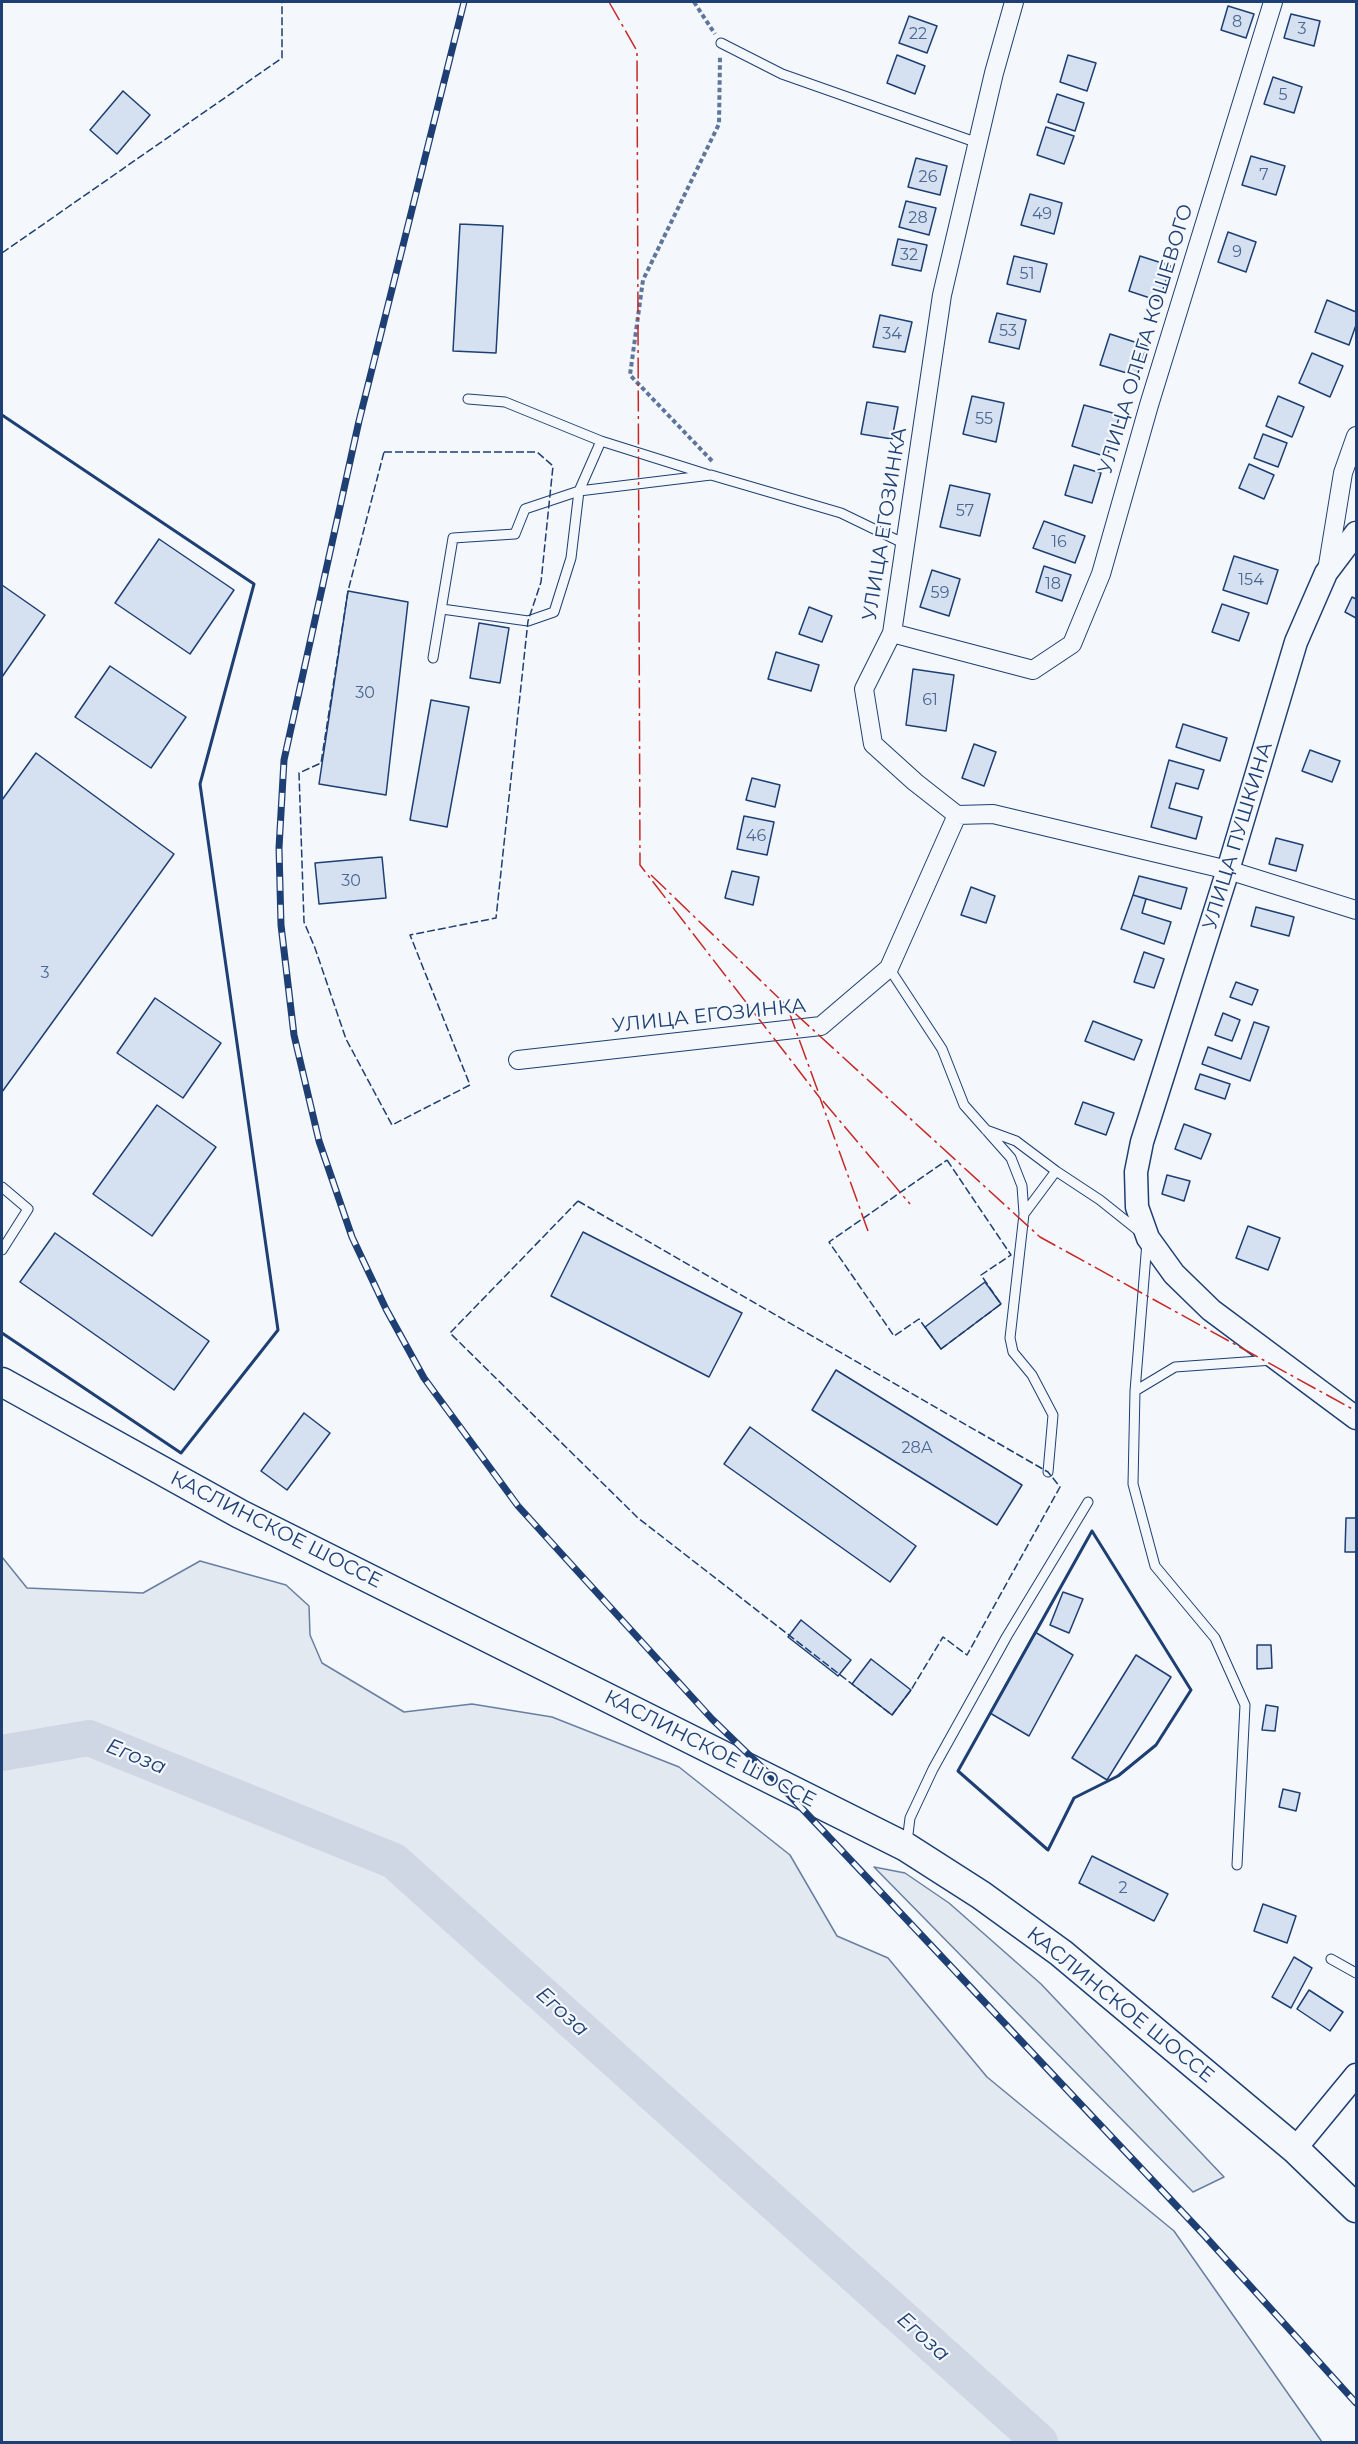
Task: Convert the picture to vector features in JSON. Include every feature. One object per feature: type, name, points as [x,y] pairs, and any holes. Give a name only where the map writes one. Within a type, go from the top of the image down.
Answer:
[{"type":"main road","name":"КАСЛИНСКОЕ ШОССЕ","points":[[2,1382],[240,1514],[906,1847],[981,1895],[1061,1953],[1295,2149],[1356,2208]]},
{"type":"street","name":"УЛИЦА ЕГОЗИНКА","points":[[518,1060],[820,1026],[889,968],[957,815],[915,782],[873,744],[864,689],[892,633],[942,295],[1014,2]]},
{"type":"street","name":"УЛИЦА ОЛЕГА КОШЕВОГО","points":[[892,633],[1034,670],[1072,644],[1101,574],[1149,405],[1273,2]]},
{"type":"street","name":"УЛИЦА ПУШКИНА","points":[[1356,436],[1343,472],[1326,573],[1296,642],[1228,870],[1142,1142],[1136,1172],[1137,1207],[1148,1238],[1174,1274],[1211,1310],[1356,1418]]},
{"type":"street","points":[[1326,573],[1356,533]]},
{"type":"street","points":[[957,815],[993,814],[1228,870],[1356,910]]},
{"type":"street","points":[[1295,2149],[1356,2075]]},
{"type":"lane","points":[[721,43],[782,74],[978,144]]},
{"type":"lane","points":[[468,399],[505,402],[601,441],[711,476],[841,513],[905,544]]},
{"type":"lane","points":[[442,609],[528,621],[554,612],[571,558],[579,491],[601,441]]},
{"type":"lane","points":[[433,658],[453,538],[515,534],[525,509],[579,491],[711,476]]},
{"type":"lane","points":[[889,968],[942,1049],[964,1105],[1011,1158],[1022,1186],[1024,1214],[1010,1338],[1013,1352],[1032,1376],[1053,1415],[1048,1472]]},
{"type":"lane","points":[[984,1129],[1016,1141],[1100,1200],[1148,1238],[1136,1391],[1133,1484],[1155,1566],[1215,1638],[1245,1705],[1237,1865]]},
{"type":"lane","points":[[1024,1214],[1056,1171]]},
{"type":"lane","points":[[2,1187],[28,1209],[2,1250]]},
{"type":"lane","points":[[1136,1391],[1175,1367],[1280,1360]]},
{"type":"lane","points":[[906,1847],[910,1818],[933,1769],[1007,1636],[1088,1502]]},
{"type":"lane","points":[[1331,1959],[1356,1973]]},
{"type":"path","points":[[694,2],[721,43],[718,124],[643,280],[630,375],[732,482]]},
{"type":"shaded area","points":[[2,1557],[27,1588],[143,1593],[200,1561],[286,1585],[309,1606],[310,1635],[322,1663],[404,1712],[472,1704],[552,1717],[679,1767],[790,1855],[837,1936],[888,1958],[987,2077],[1174,2231],[1322,2442],[2,2442]]},
{"type":"shaded area","points":[[874,1867],[905,1873],[949,1903],[1041,1984],[1224,2177],[1193,2192]]},
{"type":"building","points":[[1228,6],[1254,14],[1246,38],[1221,30]]},
{"type":"building","points":[[1291,14],[1320,21],[1314,46],[1284,38]]},
{"type":"building","points":[[909,16],[937,26],[927,53],[899,43]]},
{"type":"building","points":[[897,55],[925,66],[915,94],[887,83]]},
{"type":"building","points":[[1068,55],[1096,63],[1087,91],[1060,82]]},
{"type":"building","points":[[1273,77],[1302,87],[1294,113],[1264,104]]},
{"type":"building","points":[[123,91],[150,115],[117,154],[90,130]]},
{"type":"building","points":[[1057,94],[1084,103],[1075,131],[1048,122]]},
{"type":"building","points":[[1046,127],[1074,136],[1064,164],[1037,155]]},
{"type":"building","points":[[1251,156],[1285,166],[1276,195],[1242,185]]},
{"type":"building","points":[[916,158],[947,166],[940,195],[908,187]]},
{"type":"building","points":[[1030,194],[1062,203],[1054,234],[1021,225]]},
{"type":"building","points":[[906,201],[936,208],[929,235],[899,227]]},
{"type":"building","points":[[460,224],[503,226],[496,353],[453,351]]},
{"type":"building","points":[[1228,232],[1256,242],[1246,272],[1218,262]]},
{"type":"building","points":[[898,239],[927,245],[921,271],[892,265]]},
{"type":"building","points":[[1014,256],[1047,264],[1040,292],[1007,284]]},
{"type":"building","points":[[1140,256],[1171,266],[1159,301],[1129,291]]},
{"type":"building","points":[[1327,300],[1356,312],[1356,325],[1349,345],[1315,332]]},
{"type":"building","points":[[997,313],[1026,320],[1019,349],[989,342]]},
{"type":"building","points":[[880,315],[912,322],[905,352],[873,347]]},
{"type":"building","points":[[1110,334],[1147,346],[1137,376],[1100,365]]},
{"type":"building","points":[[1312,353],[1343,366],[1330,397],[1299,383]]},
{"type":"building","points":[[972,396],[1004,403],[996,442],[963,434]]},
{"type":"building","points":[[1278,396],[1304,407],[1292,437],[1266,426]]},
{"type":"building","points":[[867,402],[898,407],[892,439],[861,434]]},
{"type":"building","points":[[1084,405],[1120,415],[1107,457],[1072,446]]},
{"type":"building","points":[[1263,434],[1287,443],[1278,467],[1254,458]]},
{"type":"building","points":[[1249,464],[1274,475],[1264,499],[1239,488]]},
{"type":"building","points":[[1074,465],[1101,473],[1092,503],[1065,495]]},
{"type":"building","points":[[950,485],[990,494],[980,536],[940,527]]},
{"type":"building","points":[[1044,521],[1085,536],[1075,563],[1033,548]]},
{"type":"building","points":[[159,539],[234,590],[190,654],[115,603]]},
{"type":"building","points":[[1234,556],[1278,570],[1267,604],[1223,590]]},
{"type":"building","points":[[1044,566],[1071,575],[1062,601],[1036,592]]},
{"type":"building","points":[[932,570],[960,579],[949,616],[920,607]]},
{"type":"building","points":[[2,585],[45,615],[2,677]]},
{"type":"building","points":[[348,591],[408,602],[386,795],[319,784]]},
{"type":"building","points":[[1352,597],[1356,599],[1356,618],[1345,612]]},
{"type":"building","points":[[1222,604],[1249,613],[1239,641],[1212,632]]},
{"type":"building","points":[[809,607],[832,616],[822,642],[799,634]]},
{"type":"building","points":[[479,623],[509,628],[500,683],[470,678]]},
{"type":"building","points":[[776,652],[819,665],[811,691],[768,679]]},
{"type":"building","points":[[110,666],[186,717],[151,768],[75,717]]},
{"type":"building","points":[[913,669],[954,675],[946,731],[906,725]]},
{"type":"building","points":[[431,700],[469,707],[447,827],[410,820]]},
{"type":"building","points":[[1183,724],[1227,738],[1220,761],[1176,747]]},
{"type":"building","points":[[974,744],[996,752],[984,786],[962,778]]},
{"type":"building","points":[[1310,750],[1340,761],[1332,782],[1302,771]]},
{"type":"building","points":[[36,753],[174,854],[2,1092],[2,800]]},
{"type":"building","points":[[1169,760],[1204,770],[1198,789],[1176,783],[1169,808],[1202,817],[1196,839],[1151,827]]},
{"type":"building","points":[[752,778],[780,785],[775,807],[746,800]]},
{"type":"building","points":[[744,816],[774,822],[767,855],[737,849]]},
{"type":"building","points":[[1276,838],[1303,845],[1296,871],[1269,864]]},
{"type":"building","points":[[382,857],[386,898],[319,904],[315,863]]},
{"type":"building","points":[[732,871],[759,877],[753,905],[725,898]]},
{"type":"building","points":[[1139,876],[1187,888],[1181,909],[1133,895]]},
{"type":"building","points":[[971,887],[995,896],[986,923],[961,915]]},
{"type":"building","points":[[1133,895],[1146,899],[1142,913],[1171,922],[1164,944],[1121,929]]},
{"type":"building","points":[[1256,907],[1294,917],[1289,936],[1251,926]]},
{"type":"building","points":[[1144,952],[1164,959],[1154,988],[1134,982]]},
{"type":"building","points":[[1236,982],[1258,990],[1252,1005],[1230,997]]},
{"type":"building","points":[[155,998],[221,1043],[183,1098],[117,1053]]},
{"type":"building","points":[[1223,1013],[1240,1020],[1232,1041],[1215,1035]]},
{"type":"building","points":[[1093,1021],[1142,1040],[1134,1060],[1085,1041]]},
{"type":"building","points":[[1254,1022],[1269,1027],[1250,1081],[1202,1064],[1208,1047],[1241,1059]]},
{"type":"building","points":[[1200,1074],[1230,1084],[1225,1099],[1195,1089]]},
{"type":"building","points":[[1083,1102],[1114,1113],[1106,1135],[1075,1124]]},
{"type":"building","points":[[157,1105],[216,1147],[152,1236],[93,1194]]},
{"type":"building","points":[[1184,1124],[1211,1134],[1201,1159],[1175,1149]]},
{"type":"building","points":[[1167,1175],[1190,1181],[1184,1201],[1162,1194]]},
{"type":"building","points":[[1248,1226],[1280,1238],[1268,1270],[1236,1258]]},
{"type":"building","points":[[583,1232],[742,1313],[709,1377],[551,1296]]},
{"type":"building","points":[[55,1233],[209,1341],[174,1390],[20,1282]]},
{"type":"building","points":[[985,1282],[1001,1304],[941,1349],[925,1327]]},
{"type":"building","points":[[836,1370],[1022,1485],[997,1525],[812,1410]]},
{"type":"building","points":[[304,1413],[330,1433],[287,1490],[261,1471]]},
{"type":"building","points":[[750,1427],[916,1546],[890,1582],[724,1464]]},
{"type":"building","points":[[1346,1518],[1356,1518],[1356,1552],[1345,1552]]},
{"type":"building","points":[[1063,1592],[1083,1599],[1069,1633],[1050,1625]]},
{"type":"building","points":[[801,1620],[851,1660],[838,1676],[788,1637]]},
{"type":"building","points":[[1035,1632],[1073,1655],[1029,1736],[990,1713]]},
{"type":"building","points":[[1257,1645],[1271,1645],[1272,1668],[1257,1669]]},
{"type":"building","points":[[1136,1655],[1171,1677],[1107,1780],[1072,1758]]},
{"type":"building","points":[[871,1659],[911,1690],[892,1715],[852,1684]]},
{"type":"building","points":[[1266,1705],[1278,1707],[1275,1731],[1262,1730]]},
{"type":"building","points":[[1283,1789],[1300,1793],[1296,1811],[1279,1807]]},
{"type":"building","points":[[1092,1856],[1168,1894],[1154,1921],[1079,1883]]},
{"type":"building","points":[[1263,1904],[1296,1916],[1287,1943],[1254,1931]]},
{"type":"building","points":[[1294,1957],[1312,1968],[1291,2008],[1272,1997]]},
{"type":"building","points":[[1309,1990],[1343,2012],[1330,2031],[1297,2009]]},
{"type":"waterway","name":"Егоза","points":[[2,1753],[89,1738],[394,1861],[1040,2442]]},
{"type":"railway","points":[[464,2],[359,421],[284,760],[279,848],[281,925],[294,1035],[319,1141],[352,1237],[386,1309],[424,1378],[518,1506],[712,1719],[777,1782],[1204,2235],[1356,2403]]},
{"type":"fence","points":[[2,253],[282,58],[282,2]]},
{"type":"fence","points":[[384,452],[537,452],[553,466],[541,582],[528,621],[496,918],[410,935],[470,1085],[392,1125],[346,1039],[304,922],[299,773],[321,763],[348,591],[384,452]]},
{"type":"fence","points":[[947,1160],[1011,1255],[981,1275],[1001,1304],[941,1349],[919,1319],[894,1336],[829,1242],[947,1160]]},
{"type":"fence","points":[[578,1201],[1048,1472],[1060,1487],[967,1655],[943,1637],[911,1690],[892,1715],[638,1518],[450,1333],[578,1201]]},
{"type":"wall","points":[[2,415],[254,584],[200,784],[278,1330],[181,1453],[2,1333]]},
{"type":"wall","points":[[1092,1531],[1191,1690],[1156,1745],[1118,1776],[1074,1798],[1048,1850],[958,1771],[1092,1531]]},
{"type":"power","points":[[609,2],[637,51],[640,865],[820,1098],[868,1231]]},
{"type":"power","points":[[651,875],[787,1006],[1040,1237],[1356,1411]]},
{"type":"power","points":[[788,1009],[819,1094]]},
{"type":"power","points":[[823,1101],[910,1204]]}]
